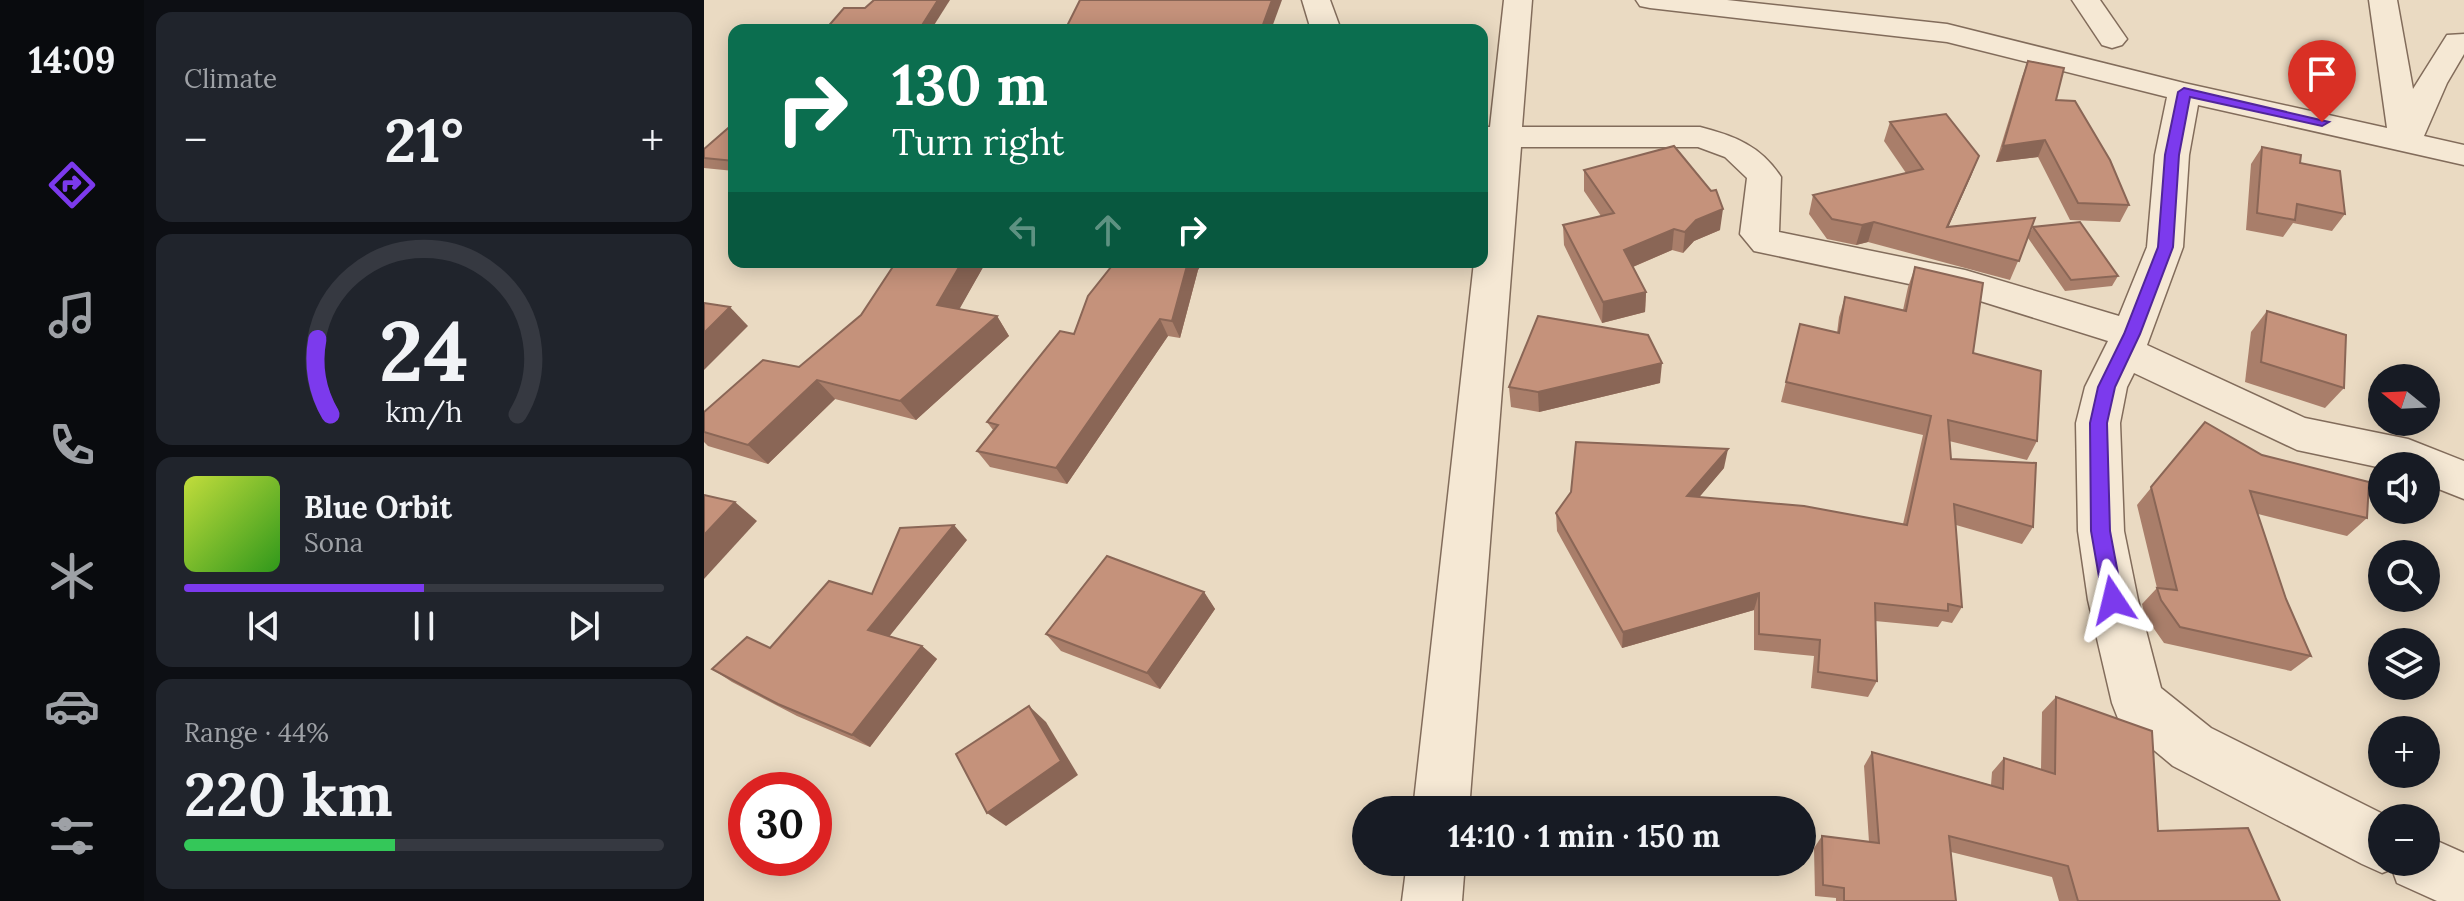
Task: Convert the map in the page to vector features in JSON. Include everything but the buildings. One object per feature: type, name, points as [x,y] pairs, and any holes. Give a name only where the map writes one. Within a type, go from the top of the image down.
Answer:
[{"type":"street","points":[[1316,0],[1324,24]]},
{"type":"street","points":[[1488,203],[1493,138],[1518,0]]},
{"type":"street","points":[[1650,0],[1947,33],[2184,92],[2464,155]]},
{"type":"street","points":[[2086,0],[2112,39]]},
{"type":"street","points":[[2383,0],[2405,141]]},
{"type":"street","points":[[2405,141],[2431,83],[2457,41]]},
{"type":"street","points":[[2184,92],[2172,155],[2165,247],[2128,342],[2106,387],[2098,423],[2101,531],[2113,600],[2138,703],[2192,747],[2368,837]]},
{"type":"street","points":[[1493,138],[1700,137],[1721,143],[1748,155],[1764,177],[1758,234],[1767,242],[1965,283],[2128,342],[2297,433],[2408,456],[2464,481]]},
{"type":"street","points":[[1442,796],[1483,268]]},
{"type":"street","points":[[2440,872],[2464,883]]},
{"type":"street","points":[[1432,901],[1435,876]]},
{"type":"route","points":[[2113,600],[2101,531],[2098,423],[2106,387],[2132,334],[2165,247],[2172,155],[2184,92],[2322,122]]}]
